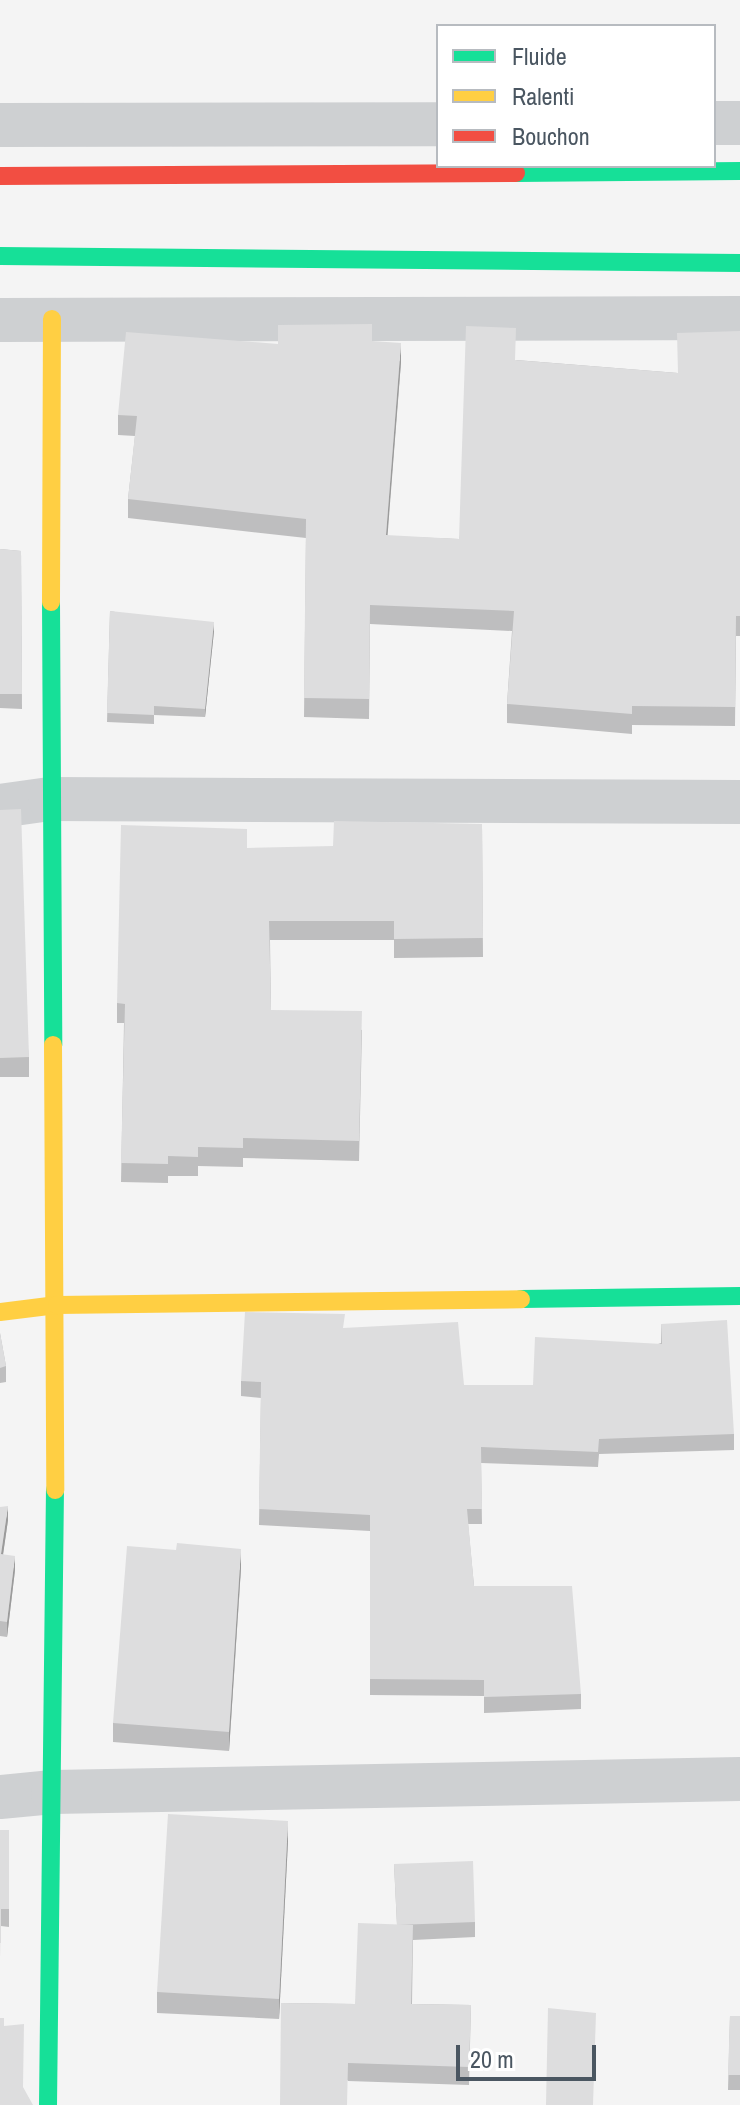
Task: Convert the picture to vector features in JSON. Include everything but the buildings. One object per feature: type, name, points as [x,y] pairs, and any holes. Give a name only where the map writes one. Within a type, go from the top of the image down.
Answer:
[{"type":"street","points":[[716,123],[740,123]]},
{"type":"street","points":[[0,125],[436,124]]},
{"type":"street","points":[[0,176],[740,171]]},
{"type":"street","points":[[0,256],[740,263]]},
{"type":"street","points":[[0,320],[740,318]]},
{"type":"street","points":[[48,2105],[57,1305],[50,799],[52,319]]},
{"type":"street","points":[[0,806],[50,799],[740,802]]},
{"type":"street","points":[[0,1312],[57,1305],[740,1296]]},
{"type":"street","points":[[0,1797],[53,1792],[740,1779]]},
{"type":"traffic: fast","points":[[516,173],[740,171]]},
{"type":"traffic: fast","points":[[0,256],[740,263]]},
{"type":"traffic: fast","points":[[51,602],[53,1045]]},
{"type":"traffic: fast","points":[[521,1299],[740,1296]]},
{"type":"traffic: fast","points":[[48,2105],[55,1490]]},
{"type":"traffic: slow","points":[[51,602],[52,319]]},
{"type":"traffic: slow","points":[[53,1045],[55,1490]]},
{"type":"traffic: slow","points":[[0,1312],[57,1305],[521,1299]]},
{"type":"traffic: jam","points":[[0,176],[516,173]]}]
